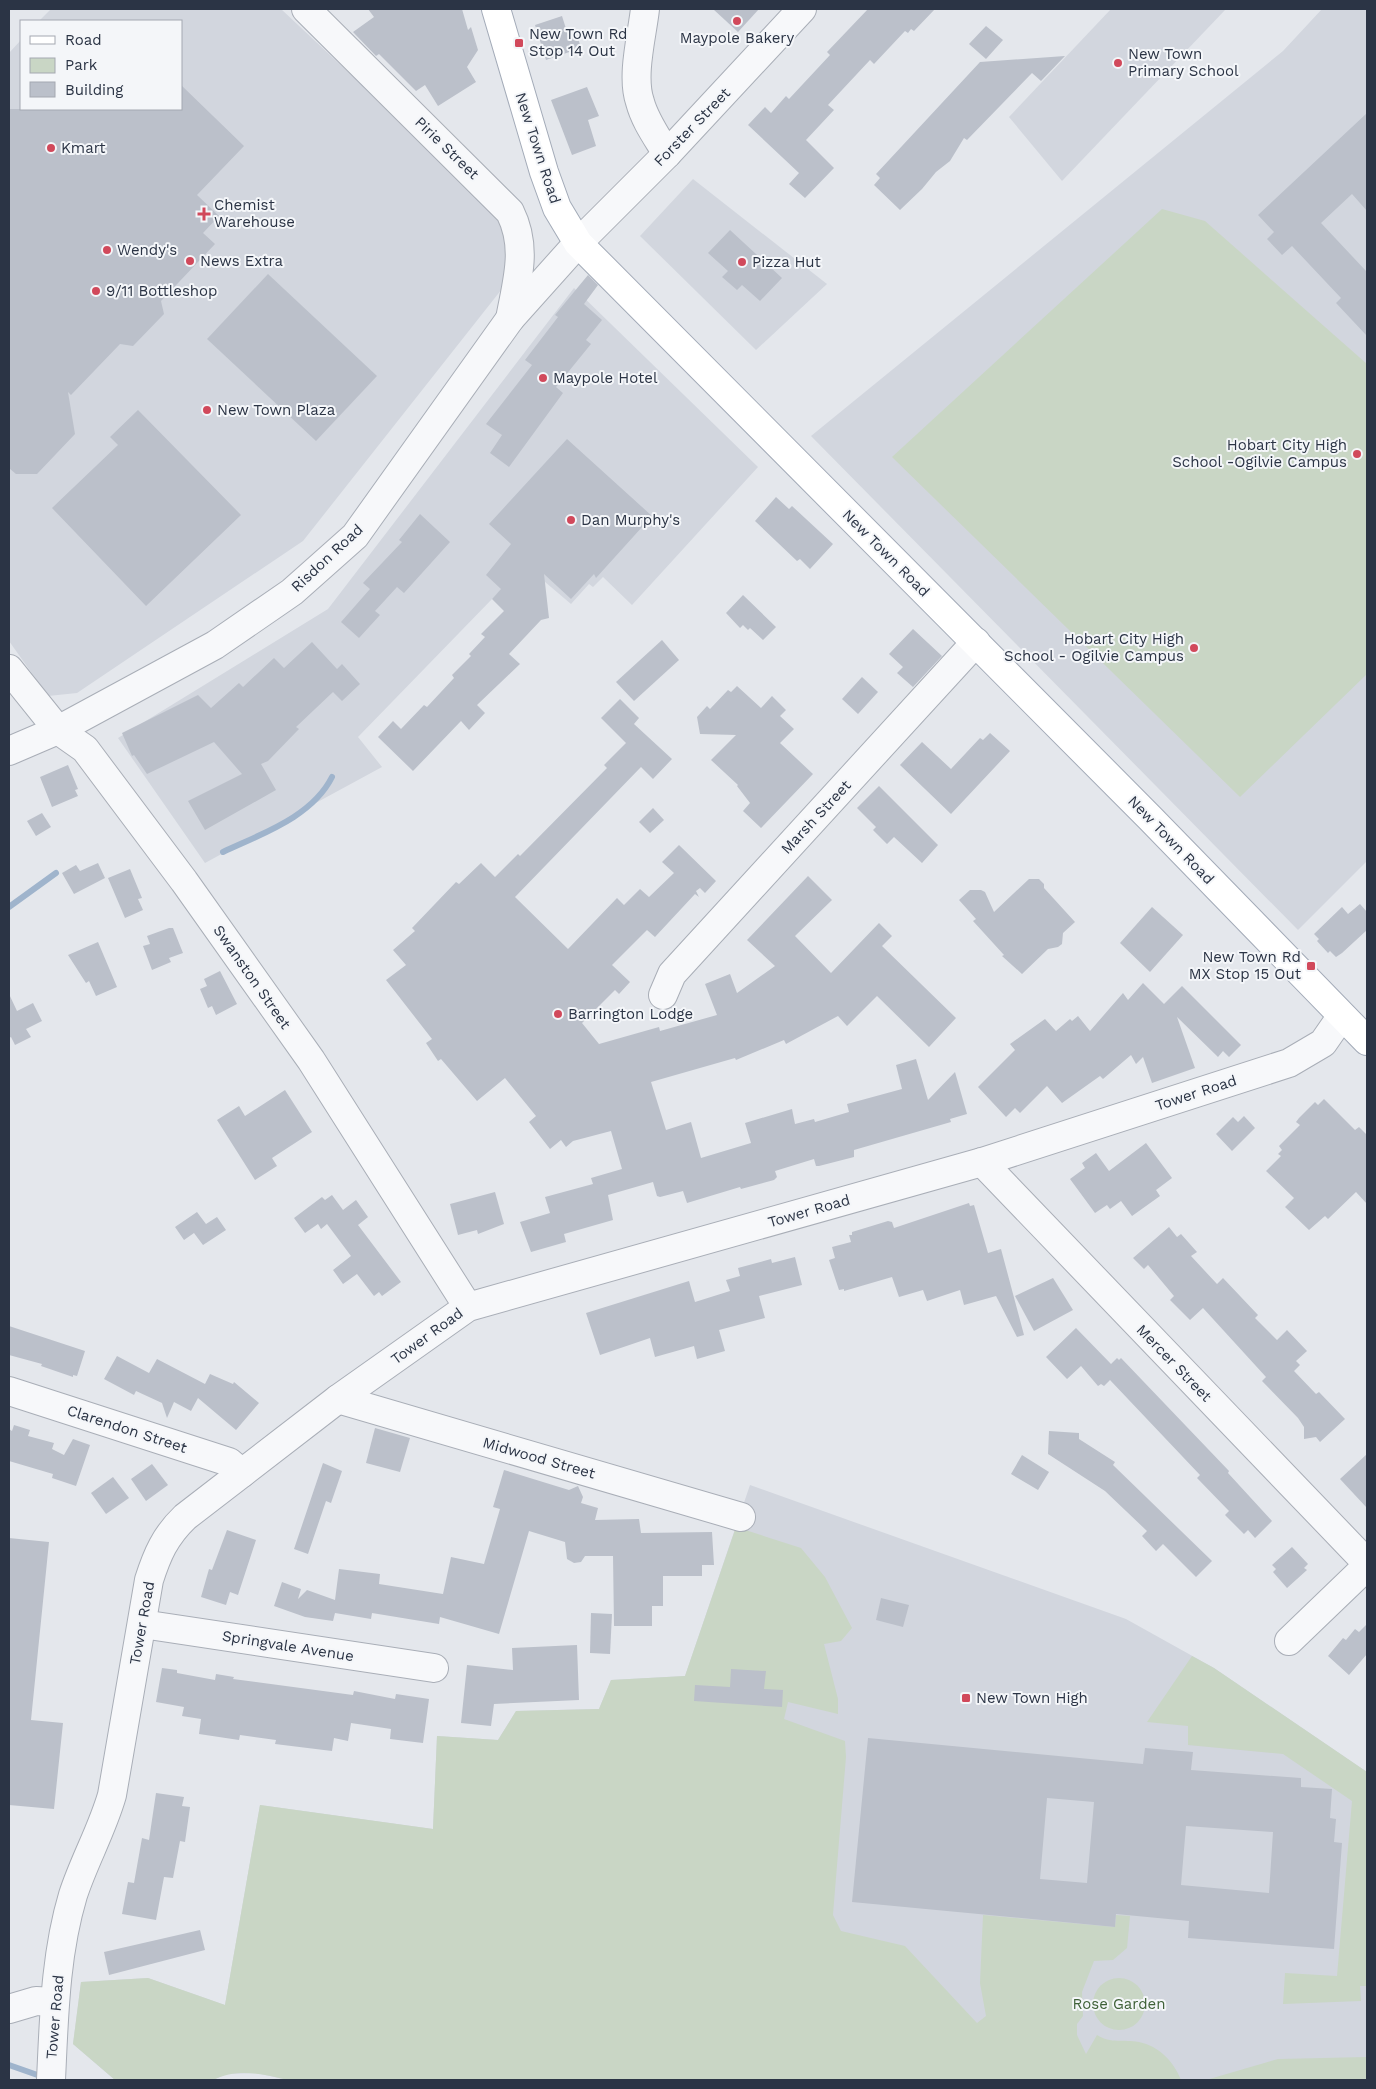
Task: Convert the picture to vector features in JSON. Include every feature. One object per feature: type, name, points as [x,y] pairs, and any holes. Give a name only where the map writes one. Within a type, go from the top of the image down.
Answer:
[{"type":"main road","name":"New Town Road","points":[[496,9],[544,172],[557,208],[578,243],[976,642],[1367,1042]]},
{"type":"street","name":"Pirie Street","points":[[306,9],[510,212],[517,225],[521,245],[510,319]]},
{"type":"street","points":[[645,9],[637,79],[639,100],[648,124],[667,154]]},
{"type":"street","name":"Forster Street","points":[[578,243],[667,154],[802,9]]},
{"type":"street","name":"Risdon Road","points":[[9,751],[58,730],[215,645],[292,592],[355,536],[510,319],[578,243]]},
{"type":"street","name":"Marsh Street","points":[[662,995],[672,974],[976,642]]},
{"type":"street","name":"Swanston Street","points":[[9,669],[58,730],[85,749],[184,881],[311,1060],[468,1306]]},
{"type":"street","name":"Tower Road","points":[[51,2075],[54,2002],[73,1896],[106,1818],[112,1795],[149,1580],[158,1552],[171,1530],[346,1394],[442,1327],[468,1306],[982,1162],[1289,1063],[1323,1043],[1341,1017]]},
{"type":"street","name":"Mercer Street","points":[[982,1162],[1367,1564]]},
{"type":"street","name":"Clarendon Street","points":[[9,1390],[229,1462],[242,1473]]},
{"type":"street","name":"Midwood Street","points":[[346,1394],[741,1516]]},
{"type":"street","points":[[1289,1641],[1367,1564]]},
{"type":"street","name":"Springvale Avenue","points":[[142,1624],[434,1668]]},
{"type":"street","points":[[9,2010],[36,2001],[54,2002]]},
{"type":"shaded area","name":"New Town Plaza","points":[[51,9],[281,9],[496,211],[510,245],[509,280],[303,541],[77,693],[48,696],[9,641],[9,53],[20,41],[20,110],[182,110],[182,20],[40,20]]},
{"type":"shaded area","name":"New Town Primary School","points":[[1111,9],[1226,9],[1062,181],[1009,117]]},
{"type":"shaded area","name":"Hobart City High School - Ogilvie Campus","points":[[1322,9],[1367,9],[1367,861],[1298,930],[811,436],[1283,51]]},
{"type":"shaded area","points":[[693,179],[827,284],[756,350],[640,236]]},
{"type":"shaded area","points":[[574,288],[758,467],[632,605],[603,577],[593,587],[589,584],[571,604],[525,565],[358,737],[382,767],[205,863],[118,738],[328,609]]},
{"type":"shaded area","points":[[750,1485],[1126,1619],[1214,1668],[1367,1772],[1367,2080],[288,2080],[256,2073],[226,2074],[213,2080],[115,2080],[73,2044],[81,1982],[148,1978],[225,2005],[260,1805],[433,1829],[437,1736],[498,1740],[516,1711],[599,1709],[611,1680],[685,1676]]},
{"type":"green space","points":[[1162,209],[1205,221],[1367,364],[1367,674],[1240,797],[892,457]]},
{"type":"green space","points":[[736,1527],[801,1548],[825,1577],[852,1628],[841,1641],[824,1644],[838,1699],[838,1714],[788,1702],[784,1719],[845,1741],[846,1757],[833,1915],[841,1931],[905,1946],[977,2023],[986,2016],[980,1983],[983,1915],[1115,1927],[1116,1915],[1130,1916],[1127,1948],[1113,1960],[1094,1961],[1082,1992],[1083,2016],[1077,2024],[1077,2035],[1086,2054],[1097,2035],[1117,2041],[1139,2042],[1153,2047],[1170,2061],[1181,2080],[288,2080],[259,2074],[241,2073],[222,2076],[213,2080],[115,2080],[73,2044],[81,1982],[148,1978],[225,2005],[260,1805],[433,1829],[437,1736],[498,1740],[516,1711],[599,1709],[611,1680],[685,1676]]},
{"type":"green space","points":[[1192,1656],[1214,1668],[1367,1772],[1367,1986],[1360,1986],[1361,2001],[1283,2004],[1285,1973],[1337,1976],[1352,1801],[1283,1754],[1188,1745],[1188,1726],[1147,1722]]},
{"type":"green space","name":"Rose Garden","points":[[1114,1978],[1124,1978],[1134,1982],[1141,1989],[1145,2004],[1141,2019],[1134,2026],[1124,2030],[1114,2030],[1104,2026],[1097,2019],[1093,2009],[1093,1999],[1097,1989],[1104,1982]]},
{"type":"green space","points":[[1367,2057],[1367,2080],[1206,2080],[1278,2059]]},
{"type":"building","points":[[368,9],[462,9],[468,30],[471,27],[478,50],[467,67],[476,82],[438,106],[425,85],[416,91],[379,54],[376,56],[353,32],[374,17]]},
{"type":"building","name":"Maypole Bakery","points":[[713,9],[759,9],[738,32]]},
{"type":"building","points":[[868,9],[935,9],[914,31],[911,29],[908,33],[905,31],[874,64],[870,60],[828,105],[834,110],[806,140],[834,168],[805,198],[789,184],[799,173],[748,125],[765,107],[771,113],[786,96],[789,99],[830,55],[827,52]]},
{"type":"building","points":[[562,16],[568,35],[576,32],[581,48],[546,60],[535,25]]},
{"type":"building","points":[[986,26],[1003,40],[986,59],[969,44]]},
{"type":"building","points":[[1065,56],[1041,81],[1032,73],[967,140],[964,138],[950,161],[936,172],[922,189],[900,210],[874,185],[880,178],[876,174],[980,62]]},
{"type":"building","points":[[182,86],[244,146],[197,195],[219,216],[203,233],[215,244],[161,301],[164,314],[133,346],[120,344],[71,395],[68,392],[75,434],[37,474],[16,474],[9,468],[9,109],[182,110]]},
{"type":"building","points":[[587,87],[599,116],[588,120],[596,146],[572,155],[551,100]]},
{"type":"building","points":[[1367,113],[1367,211],[1352,194],[1321,223],[1367,272],[1367,336],[1336,303],[1341,298],[1292,246],[1282,255],[1267,239],[1274,232],[1258,215]]},
{"type":"building","name":"Pizza Hut","points":[[730,230],[782,278],[760,301],[742,285],[737,290],[722,277],[728,271],[708,253]]},
{"type":"building","points":[[268,274],[377,376],[316,441],[207,339]]},
{"type":"building","name":"Maypole Hotel","points":[[588,275],[598,285],[584,304],[602,320],[586,340],[591,344],[556,387],[563,393],[509,467],[490,453],[502,435],[486,424],[532,365],[525,360],[558,317],[555,315]]},
{"type":"building","points":[[138,410],[241,515],[146,606],[52,508],[118,445],[110,437]]},
{"type":"building","points":[[567,439],[652,516],[596,578],[594,574],[571,599],[544,574],[549,618],[541,620],[509,654],[520,664],[477,705],[485,713],[469,730],[461,721],[413,771],[378,737],[393,721],[401,729],[424,705],[427,707],[454,678],[452,675],[471,656],[469,654],[485,637],[481,634],[504,611],[492,599],[501,589],[486,575],[511,544],[489,524]]},
{"type":"building","points":[[776,497],[789,509],[792,506],[833,544],[810,569],[800,559],[797,561],[755,521]]},
{"type":"building","points":[[420,514],[450,542],[404,593],[397,587],[375,611],[380,615],[359,638],[341,622],[370,589],[363,583],[402,542],[399,540]]},
{"type":"building","points":[[743,595],[776,627],[763,640],[750,628],[748,630],[743,625],[740,628],[726,613]]},
{"type":"building","points":[[913,629],[942,656],[913,687],[897,673],[903,667],[889,654]]},
{"type":"building","points":[[662,640],[679,660],[634,701],[616,682]]},
{"type":"building","points":[[312,642],[337,669],[342,664],[360,684],[342,701],[333,692],[296,727],[299,729],[268,761],[261,764],[276,790],[205,830],[188,801],[242,774],[214,742],[147,774],[134,755],[132,756],[122,733],[198,695],[211,708],[239,683],[243,687],[274,658],[284,668]]},
{"type":"building","points":[[862,677],[878,692],[858,714],[842,699]]},
{"type":"building","points":[[737,686],[761,708],[772,696],[786,710],[780,716],[794,729],[780,743],[813,774],[761,828],[743,811],[750,803],[738,785],[711,760],[736,735],[700,734],[697,717],[707,706],[710,709],[728,690],[731,692]]},
{"type":"building","points":[[620,699],[639,718],[634,724],[672,759],[653,779],[641,767],[515,897],[568,949],[617,898],[624,905],[640,889],[649,897],[674,873],[662,862],[679,845],[716,881],[705,893],[700,888],[696,891],[699,897],[695,894],[655,937],[647,930],[612,965],[630,982],[619,994],[615,990],[582,1023],[599,1044],[659,1027],[660,1031],[717,1015],[705,984],[730,974],[737,993],[775,966],[747,940],[808,876],[832,900],[795,936],[831,973],[879,923],[892,936],[882,946],[956,1018],[929,1047],[877,996],[847,1026],[838,1016],[786,1044],[784,1040],[736,1060],[735,1058],[651,1082],[666,1130],[691,1122],[701,1158],[751,1143],[745,1123],[792,1109],[795,1124],[814,1119],[815,1122],[849,1112],[847,1104],[902,1089],[896,1065],[916,1059],[928,1100],[955,1072],[967,1114],[950,1119],[951,1122],[854,1150],[854,1157],[819,1166],[816,1166],[814,1159],[775,1171],[777,1177],[774,1180],[741,1189],[740,1187],[687,1203],[683,1191],[660,1197],[657,1196],[653,1182],[608,1195],[613,1220],[564,1234],[566,1242],[531,1252],[520,1222],[550,1213],[545,1197],[593,1184],[591,1178],[622,1169],[611,1131],[573,1141],[566,1147],[561,1140],[550,1149],[529,1122],[536,1116],[505,1078],[477,1101],[441,1059],[438,1061],[426,1043],[432,1039],[386,980],[406,965],[393,950],[415,931],[412,928],[456,882],[459,884],[481,863],[495,877],[518,854],[520,856],[607,768],[604,765],[626,743],[601,718]]},
{"type":"building","points":[[990,733],[1010,751],[951,814],[900,765],[922,742],[951,769],[980,738],[983,740]]},
{"type":"building","points":[[68,765],[78,789],[75,790],[78,796],[52,807],[40,777]]},
{"type":"building","points":[[879,786],[938,845],[922,863],[894,837],[887,844],[873,830],[876,827],[857,808]]},
{"type":"building","points":[[653,808],[664,820],[650,833],[639,822]]},
{"type":"building","points":[[42,813],[51,827],[36,836],[27,821]]},
{"type":"building","points":[[98,863],[105,878],[74,894],[62,873],[76,865],[80,871]]},
{"type":"building","points":[[130,869],[142,898],[138,899],[143,910],[125,918],[108,878]]},
{"type":"building","points":[[1029,879],[1039,879],[1044,884],[1044,888],[1075,922],[1063,933],[1062,944],[1048,949],[1022,974],[1002,956],[1004,955],[973,921],[976,919],[959,900],[970,890],[981,890],[985,892],[994,912]]},
{"type":"building","points":[[1360,904],[1367,912],[1367,930],[1336,957],[1330,951],[1328,953],[1317,941],[1319,939],[1314,934],[1342,907],[1348,914]]},
{"type":"building","points":[[1152,907],[1183,935],[1150,972],[1120,943]]},
{"type":"building","points":[[173,928],[183,953],[169,958],[171,962],[152,970],[143,946],[150,944],[147,936]]},
{"type":"building","points":[[98,942],[117,987],[96,996],[89,981],[86,983],[68,955]]},
{"type":"building","points":[[220,971],[237,1004],[216,1015],[212,1006],[208,1008],[200,989],[207,986],[204,979]]},
{"type":"building","points":[[1143,983],[1164,1004],[1182,986],[1241,1045],[1229,1057],[1223,1051],[1218,1057],[1177,1017],[1195,1068],[1152,1083],[1143,1057],[1136,1064],[1131,1055],[1103,1079],[1100,1076],[1062,1103],[1047,1086],[1020,1113],[1015,1108],[1006,1117],[978,1087],[1015,1050],[1010,1044],[1045,1019],[1056,1031],[1070,1019],[1072,1021],[1078,1016],[1090,1031],[1123,993],[1128,1000]]},
{"type":"building","points":[[9,994],[17,1011],[33,1003],[42,1021],[26,1029],[31,1037],[15,1045],[11,1037],[9,1038]]},
{"type":"building","points":[[285,1090],[312,1132],[272,1158],[277,1166],[255,1180],[217,1120],[239,1106],[245,1116]]},
{"type":"building","points":[[1324,1099],[1355,1130],[1359,1127],[1367,1135],[1367,1204],[1356,1192],[1328,1219],[1325,1216],[1309,1230],[1285,1207],[1294,1198],[1266,1171],[1281,1156],[1278,1154],[1282,1150],[1279,1146],[1300,1125],[1296,1122],[1299,1118],[1315,1102],[1318,1105]]},
{"type":"building","points":[[1244,1116],[1255,1128],[1232,1151],[1216,1134],[1233,1117],[1238,1122]]},
{"type":"building","points":[[1146,1143],[1172,1178],[1156,1190],[1160,1196],[1132,1216],[1121,1201],[1110,1209],[1107,1205],[1095,1213],[1070,1179],[1085,1168],[1082,1163],[1096,1153],[1109,1171]]},
{"type":"building","points":[[495,1192],[504,1224],[478,1234],[477,1230],[458,1235],[450,1204]]},
{"type":"building","points":[[332,1195],[343,1210],[356,1200],[368,1217],[358,1225],[401,1282],[382,1296],[379,1292],[374,1296],[357,1274],[343,1284],[333,1270],[351,1256],[327,1224],[321,1229],[318,1224],[305,1233],[294,1218],[322,1197],[325,1200]]},
{"type":"building","points":[[969,1203],[970,1206],[974,1205],[988,1253],[1001,1249],[1024,1335],[1017,1337],[996,1296],[964,1305],[960,1290],[927,1301],[923,1290],[899,1297],[892,1277],[844,1291],[844,1289],[839,1290],[829,1260],[835,1258],[832,1247],[851,1242],[849,1235],[852,1235],[852,1232],[888,1221],[892,1222],[894,1228]]},
{"type":"building","points":[[197,1212],[206,1224],[217,1217],[226,1230],[203,1245],[194,1233],[184,1240],[175,1227]]},
{"type":"building","points":[[1169,1227],[1177,1237],[1181,1234],[1197,1252],[1191,1256],[1217,1284],[1223,1278],[1258,1315],[1255,1318],[1277,1340],[1287,1330],[1307,1351],[1296,1361],[1300,1365],[1294,1371],[1316,1394],[1319,1392],[1345,1419],[1320,1442],[1316,1437],[1304,1439],[1304,1427],[1298,1418],[1262,1381],[1266,1377],[1203,1308],[1190,1320],[1170,1300],[1174,1296],[1148,1265],[1144,1269],[1133,1258]]},
{"type":"building","points":[[795,1257],[802,1285],[759,1296],[765,1318],[719,1330],[725,1351],[697,1359],[694,1346],[655,1357],[650,1338],[600,1355],[586,1313],[689,1281],[695,1302],[730,1291],[726,1280],[740,1276],[738,1268],[771,1259],[772,1263]]},
{"type":"building","points":[[1053,1278],[1073,1310],[1034,1331],[1015,1296]]},
{"type":"building","points":[[9,1326],[85,1351],[77,1376],[73,1375],[73,1377],[41,1366],[42,1364],[9,1355]]},
{"type":"building","points":[[1076,1328],[1111,1364],[1117,1358],[1119,1360],[1121,1358],[1229,1471],[1228,1473],[1272,1521],[1255,1538],[1248,1530],[1244,1534],[1225,1515],[1229,1511],[1197,1478],[1200,1475],[1110,1380],[1104,1386],[1101,1384],[1098,1386],[1081,1366],[1067,1379],[1046,1357]]},
{"type":"building","points":[[117,1356],[149,1373],[157,1359],[205,1384],[210,1374],[233,1384],[234,1382],[259,1403],[236,1430],[198,1398],[191,1411],[174,1402],[167,1418],[162,1403],[136,1391],[134,1395],[104,1379]]},
{"type":"building","points":[[14,1425],[30,1430],[28,1436],[54,1443],[52,1449],[64,1455],[73,1439],[90,1445],[76,1486],[52,1478],[53,1474],[9,1461],[9,1429],[12,1431]]},
{"type":"building","points":[[375,1428],[410,1438],[400,1472],[366,1463]]},
{"type":"building","points":[[1049,1431],[1079,1433],[1079,1439],[1115,1462],[1113,1465],[1212,1561],[1196,1577],[1163,1544],[1156,1551],[1142,1536],[1147,1531],[1105,1491],[1048,1454]]},
{"type":"building","points":[[1367,1454],[1367,1508],[1340,1479]]},
{"type":"building","points":[[1022,1455],[1049,1472],[1038,1490],[1011,1474]]},
{"type":"building","points":[[323,1463],[342,1471],[331,1503],[326,1501],[308,1554],[294,1549]]},
{"type":"building","points":[[152,1464],[168,1485],[146,1501],[131,1479]]},
{"type":"building","points":[[504,1470],[569,1490],[578,1486],[583,1497],[581,1503],[598,1508],[595,1520],[639,1519],[641,1533],[712,1532],[714,1565],[702,1565],[702,1576],[663,1576],[663,1606],[652,1606],[652,1626],[614,1626],[613,1556],[585,1556],[581,1562],[574,1563],[567,1559],[565,1542],[529,1531],[499,1634],[440,1617],[439,1624],[372,1613],[371,1619],[335,1613],[333,1621],[305,1617],[274,1606],[282,1582],[301,1589],[298,1599],[307,1590],[335,1600],[339,1569],[380,1574],[379,1584],[443,1594],[451,1557],[484,1564],[500,1509],[493,1507]]},
{"type":"building","points":[[113,1477],[129,1498],[106,1514],[91,1493]]},
{"type":"building","points":[[227,1530],[256,1540],[238,1595],[230,1592],[226,1605],[201,1597],[209,1569],[212,1570]]},
{"type":"building","points":[[9,1538],[49,1542],[31,1720],[63,1723],[54,1809],[9,1805]]},
{"type":"building","points":[[1292,1547],[1308,1564],[1304,1568],[1307,1570],[1287,1588],[1273,1572],[1276,1569],[1272,1565]]},
{"type":"building","points":[[881,1598],[909,1605],[903,1627],[876,1620]]},
{"type":"building","points":[[591,1613],[612,1614],[610,1654],[590,1653]]},
{"type":"building","points":[[1367,1624],[1367,1654],[1349,1675],[1328,1656],[1343,1638],[1346,1640],[1355,1629],[1359,1632]]},
{"type":"building","points":[[577,1645],[579,1700],[494,1704],[491,1726],[461,1723],[467,1665],[513,1670],[512,1648]]},
{"type":"building","points":[[162,1668],[177,1670],[177,1673],[215,1680],[216,1674],[234,1677],[233,1679],[353,1695],[354,1691],[395,1699],[396,1694],[429,1699],[423,1743],[390,1739],[391,1729],[351,1723],[348,1741],[334,1738],[332,1751],[275,1744],[276,1740],[240,1735],[239,1740],[199,1734],[201,1719],[182,1716],[184,1707],[156,1702]]},
{"type":"building","points":[[731,1669],[766,1671],[764,1689],[783,1690],[782,1707],[694,1701],[695,1685],[730,1687]]},
{"type":"building","points":[[868,1738],[1143,1764],[1145,1748],[1193,1752],[1191,1770],[1301,1778],[1301,1787],[1332,1789],[1330,1818],[1336,1819],[1334,1842],[1342,1843],[1334,1949],[1188,1938],[1189,1921],[1116,1914],[1115,1927],[852,1902]],"holes":[[[1047,1798],[1094,1802],[1087,1883],[1040,1879]],[[1186,1826],[1273,1832],[1269,1893],[1181,1885]]]},
{"type":"building","points":[[156,1793],[184,1797],[182,1806],[190,1807],[185,1842],[180,1841],[173,1878],[164,1877],[156,1920],[122,1914],[128,1882],[134,1883],[142,1838],[149,1840]]},
{"type":"building","points":[[200,1930],[205,1950],[109,1975],[104,1952]]},
{"type":"waterway","points":[[223,852],[269,831],[299,814],[323,791],[332,777]]},
{"type":"waterway","points":[[9,907],[56,873]]},
{"type":"waterway","points":[[9,2065],[46,2078]]},
{"type":"place","name":"Maypole Bakery","points":[[737,21]]},
{"type":"place","name":"New Town Rd Stop 14 Out","points":[[519,43]]},
{"type":"place","name":"New Town Primary School","points":[[1118,63]]},
{"type":"place","name":"Kmart","points":[[51,148]]},
{"type":"place","name":"Chemist Warehouse","points":[[204,214]]},
{"type":"place","name":"Wendy's","points":[[107,250]]},
{"type":"place","name":"News Extra","points":[[190,261]]},
{"type":"place","name":"Pizza Hut","points":[[742,262]]},
{"type":"place","name":"9/11 Bottleshop","points":[[96,291]]},
{"type":"place","name":"Maypole Hotel","points":[[543,378]]},
{"type":"place","name":"New Town Plaza","points":[[207,410]]},
{"type":"place","name":"Hobart City High School -Ogilvie Campus","points":[[1357,454]]},
{"type":"place","name":"Dan Murphy's","points":[[571,520]]},
{"type":"place","name":"Hobart City High School - Ogilvie Campus","points":[[1194,648]]},
{"type":"place","name":"New Town Rd MX Stop 15 Out","points":[[1311,966]]},
{"type":"place","name":"Barrington Lodge","points":[[558,1014]]},
{"type":"place","name":"New Town High","points":[[966,1698]]}]
